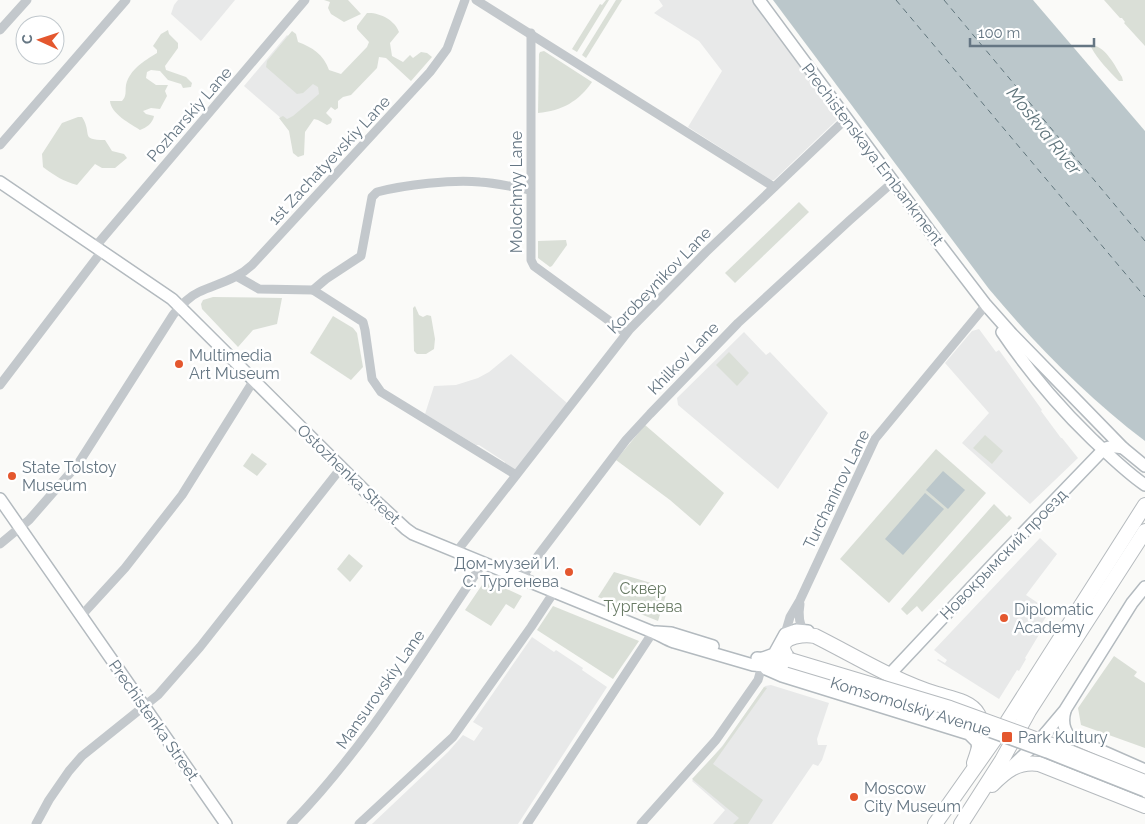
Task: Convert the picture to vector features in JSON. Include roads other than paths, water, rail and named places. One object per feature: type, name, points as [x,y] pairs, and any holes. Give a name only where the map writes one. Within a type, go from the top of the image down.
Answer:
[{"type":"main road","name":"Prechistenskaya Embankment","points":[[759,0],[987,306],[1123,448],[1145,466]]},
{"type":"main road","points":[[0,182],[180,306]]},
{"type":"main road","name":"Ostozhenka Street","points":[[180,306],[342,468],[406,529],[413,534],[520,578]]},
{"type":"main road","name":"Prechistenskaya Embankment","points":[[987,306],[1002,333],[1051,397],[1103,450],[1145,485]]},
{"type":"main road","points":[[1103,450],[1111,446],[1123,448]]},
{"type":"main road","name":"Новокрымский проезд","points":[[890,674],[1103,450]]},
{"type":"main road","points":[[0,499],[19,528]]},
{"type":"main road","points":[[935,824],[1007,722],[1145,505]]},
{"type":"main road","name":"Prechistenka Street","points":[[19,528],[226,824]]},
{"type":"main road","points":[[961,824],[1002,760],[1029,711],[1145,531]]},
{"type":"main road","points":[[520,578],[653,632],[662,638],[761,663],[789,664],[785,651],[786,642],[795,635],[807,633]]},
{"type":"main road","points":[[976,802],[1038,742],[1065,710],[1132,603],[1145,588]]},
{"type":"main road","points":[[761,663],[774,654],[785,634],[792,630],[807,633],[916,687],[963,702],[973,708],[979,715],[981,725],[978,752],[967,777]]},
{"type":"main road","points":[[761,663],[770,672],[969,734],[977,742],[978,752]]},
{"type":"main road","name":"Komsomolskiy Avenue","points":[[789,664],[950,708],[1050,744],[1145,782]]},
{"type":"main road","name":"Komsomolskiy Avenue","points":[[789,664],[974,724],[1145,791]]},
{"type":"main road","points":[[1065,710],[1063,724],[1067,734],[1074,740],[1145,770]]},
{"type":"main road","points":[[1072,776],[1065,766],[1067,756],[1073,748],[1087,746]]},
{"type":"main road","points":[[1008,769],[1024,763],[1045,765],[1145,806]]},
{"type":"street","points":[[0,30],[27,0]]},
{"type":"street","points":[[0,145],[126,0]]},
{"type":"street","name":"Pozharskiy Lane","points":[[0,386],[99,249],[305,0]]},
{"type":"street","name":"1st Zachatyevskiy Lane","points":[[0,544],[35,514],[78,464],[180,306],[198,292],[238,277],[252,265],[430,72],[447,49],[465,0]]},
{"type":"street","points":[[476,0],[774,187]]},
{"type":"street","name":"Molochnyy Lane","points":[[531,33],[530,257],[532,264],[626,333]]},
{"type":"street","name":"Korobeynikov Lane","points":[[457,552],[626,333],[700,258],[847,118]]},
{"type":"street","points":[[313,290],[361,256],[372,197],[377,192],[430,184],[470,181],[530,190]]},
{"type":"street","name":"Khilkov Lane","points":[[520,578],[626,440],[646,418],[741,320],[893,182]]},
{"type":"street","points":[[238,277],[259,289],[313,290],[363,322],[366,330],[372,379],[379,390],[516,475]]},
{"type":"street","name":"Turchaninov Lane","points":[[785,634],[790,617],[800,600],[875,439],[888,421],[987,306]]},
{"type":"street","points":[[81,616],[125,568],[182,495],[254,380]]},
{"type":"street","points":[[36,824],[49,800],[76,762],[145,708],[158,695],[194,655],[342,468]]},
{"type":"street","name":"Mansurovskiy Lane","points":[[291,824],[362,743],[483,563]]},
{"type":"street","points":[[358,824],[452,737],[531,628],[554,592]]},
{"type":"street","name":"Turchaninov Lane","points":[[800,600],[799,618],[807,633]]},
{"type":"street","points":[[527,824],[653,632]]},
{"type":"street","points":[[641,824],[716,740],[758,680],[761,663]]},
{"type":"water","name":"Moskva River","points":[[773,0],[1033,0],[1145,131],[1145,441],[1103,407],[1063,370],[989,289]]},
{"type":"water","points":[[943,471],[965,490],[948,509],[926,490]]},
{"type":"water","points":[[925,493],[944,509],[903,555],[885,539]]},
{"type":"place","name":"Multimedia Art Museum","points":[[179,364]]},
{"type":"place","name":"State Tolstoy Museum","points":[[12,476]]},
{"type":"place","name":"Дом-музей И. С. Тургенева","points":[[569,572]]},
{"type":"place","name":"Diplomatic Academy","points":[[1004,618]]},
{"type":"place","name":"Park Kultury","points":[[1007,737]]},
{"type":"place","name":"Moscow City Museum","points":[[854,797]]},
{"type":"park label","name":"Сквер Тургенева","points":[[643,597]]}]
